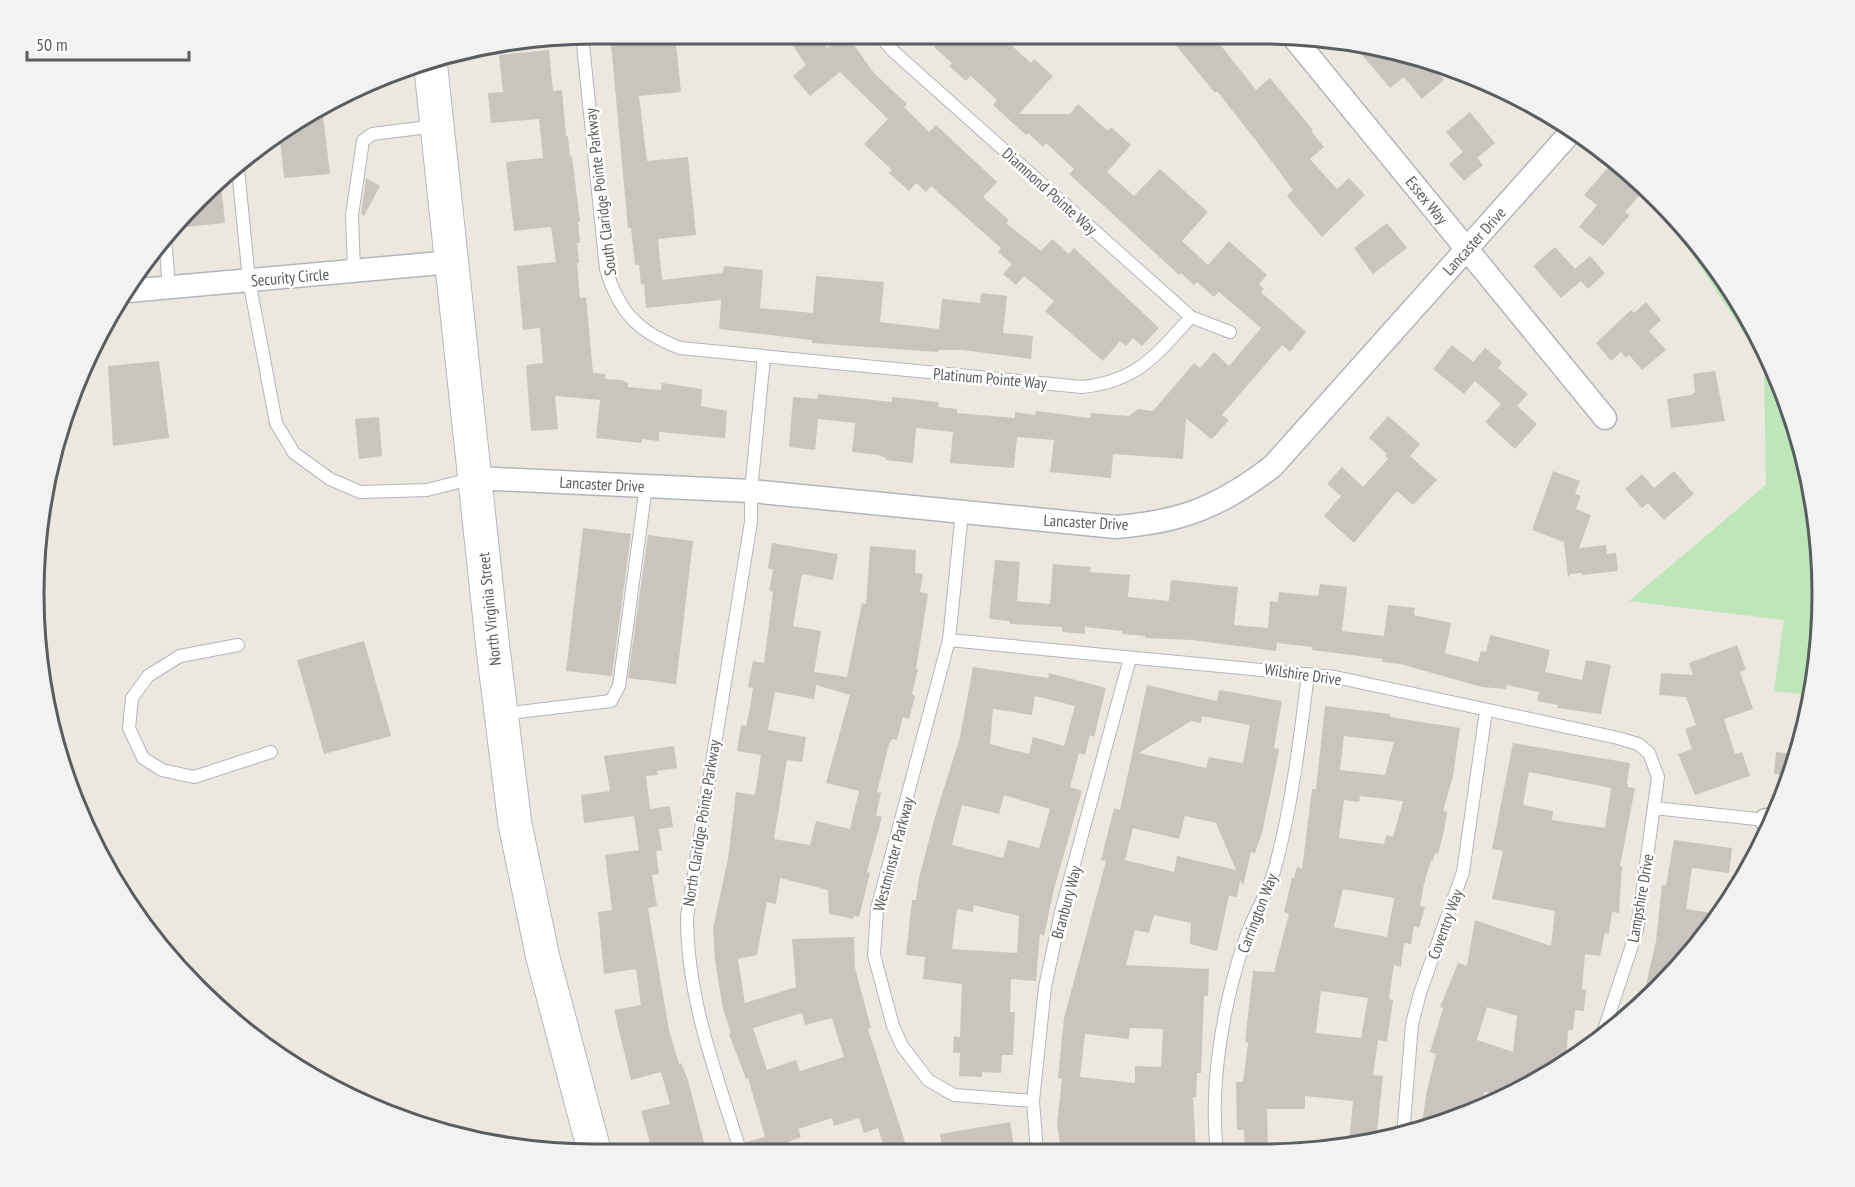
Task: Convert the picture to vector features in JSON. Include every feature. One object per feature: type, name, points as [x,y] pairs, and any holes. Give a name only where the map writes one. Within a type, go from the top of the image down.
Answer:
[{"type":"main road","name":"North Virginia Street","points":[[431,69],[515,824],[543,958],[592,1144]]},
{"type":"street","name":"Essex Way","points":[[1300,45],[1605,418]]},
{"type":"street","name":"Lancaster Drive","points":[[475,478],[751,491],[1116,527],[1183,518],[1215,505],[1244,489],[1290,449],[1567,136]]},
{"type":"street","name":"Security Circle","points":[[134,291],[452,262]]},
{"type":"lane","name":"South Claridge Pointe Parkway","points":[[583,44],[606,269],[613,292],[625,312],[641,328],[659,340],[680,348],[764,357]]},
{"type":"lane","name":"Diamnond Pointe Way","points":[[887,44],[1191,316],[1230,332]]},
{"type":"lane","points":[[354,271],[352,214],[363,141],[372,134],[437,126]]},
{"type":"lane","points":[[238,174],[249,280],[276,423],[294,453],[330,479],[360,492],[427,490],[475,478]]},
{"type":"lane","points":[[166,248],[169,288]]},
{"type":"lane","name":"Platinum Pointe Way","points":[[764,357],[1090,386],[1107,385],[1129,376],[1148,364],[1191,316]]},
{"type":"lane","points":[[751,491],[764,357]]},
{"type":"lane","points":[[501,714],[611,701],[619,686],[646,486]]},
{"type":"lane","name":"North Claridge Pointe Parkway","points":[[738,1144],[699,1018],[690,977],[687,917],[751,522],[751,491]]},
{"type":"lane","name":"Westminster Parkway","points":[[962,512],[949,640],[877,909],[874,955],[893,1026],[902,1046],[928,1080],[940,1090],[954,1095],[1033,1101]]},
{"type":"lane","name":"Wilshire Drive","points":[[949,640],[1335,677],[1618,738],[1638,744],[1649,753]]},
{"type":"lane","points":[[238,645],[180,656],[148,676],[132,698],[129,728],[143,758],[162,770],[194,777],[271,752]]},
{"type":"lane","name":"Branbury Way","points":[[1036,1144],[1033,1101],[1045,987],[1062,912],[1130,658]]},
{"type":"lane","name":"Carrington Way","points":[[1216,1144],[1216,1092],[1225,1023],[1245,940],[1274,870],[1295,771],[1308,674]]},
{"type":"lane","name":"Coventry Way","points":[[1404,1125],[1412,1024],[1420,993],[1463,872],[1486,711]]},
{"type":"lane","name":"Lampshire Drive","points":[[1607,1021],[1637,930],[1658,777],[1649,753]]},
{"type":"lane","points":[[1654,808],[1763,819]]},
{"type":"green space","points":[[1685,243],[1719,288],[1755,351]]},
{"type":"green space","points":[[1764,370],[1793,451],[1807,522],[1812,594],[1807,665],[1802,694],[1774,691],[1784,620],[1629,601],[1766,485]]},
{"type":"building","points":[[611,44],[676,44],[681,92],[639,96],[647,161],[688,157],[696,235],[658,239],[662,280],[723,273],[724,266],[763,270],[760,308],[813,313],[816,276],[884,282],[880,322],[939,329],[942,299],[980,303],[981,293],[1007,296],[1003,333],[1033,336],[1031,359],[963,350],[939,350],[938,352],[812,343],[812,340],[719,329],[721,300],[646,308],[644,284],[641,285],[639,265],[635,265],[631,228],[628,228]]},
{"type":"building","points":[[792,44],[825,44],[827,48],[832,44],[853,44],[874,73],[907,104],[904,107],[929,132],[936,125],[997,182],[983,197],[1009,220],[1006,223],[1041,251],[1052,239],[1069,254],[1074,248],[1159,328],[1142,346],[1133,338],[1126,346],[1120,341],[1103,361],[1045,311],[1054,301],[1024,276],[1016,285],[1003,274],[1012,264],[998,252],[1001,248],[931,186],[926,192],[916,183],[909,191],[889,173],[892,170],[864,144],[888,119],[840,72],[810,96],[793,76],[806,65]]},
{"type":"building","points":[[937,44],[1010,44],[1031,63],[1034,59],[1053,76],[1019,114],[1070,114],[1078,104],[1108,131],[1111,127],[1131,145],[1107,172],[1134,196],[1160,169],[1208,212],[1182,241],[1208,265],[1229,241],[1267,275],[1259,284],[1264,289],[1261,292],[1306,332],[1290,352],[1282,345],[1222,415],[1229,420],[1211,439],[1186,418],[1183,459],[1113,454],[1111,478],[1050,472],[1054,440],[1017,437],[1014,468],[950,463],[953,432],[916,428],[913,463],[886,460],[878,455],[852,452],[855,423],[818,419],[815,450],[789,447],[793,397],[817,399],[818,394],[892,402],[892,397],[939,402],[938,407],[957,409],[957,413],[1015,418],[1015,412],[1035,415],[1036,411],[1090,418],[1091,413],[1129,416],[1138,409],[1153,411],[1194,363],[1200,368],[1214,352],[1229,366],[1261,328],[1219,292],[1214,297],[1197,282],[1194,285],[1181,273],[1179,275],[1069,174],[1074,169],[1046,143],[1043,147],[1028,133],[1026,135],[993,105],[997,100],[971,76],[966,81],[949,66],[952,63],[934,47]]},
{"type":"building","points":[[1175,44],[1220,44],[1256,90],[1270,78],[1313,130],[1311,131],[1324,147],[1310,159],[1337,189],[1349,178],[1365,195],[1322,237],[1287,196],[1293,190],[1217,91],[1215,93]]},
{"type":"building","points":[[549,50],[553,91],[562,90],[566,136],[568,136],[570,157],[572,156],[580,222],[578,222],[580,243],[577,243],[579,263],[577,263],[580,298],[586,297],[593,373],[605,374],[605,379],[621,380],[628,383],[628,387],[661,390],[662,383],[702,389],[701,406],[727,411],[725,438],[659,432],[659,441],[642,439],[642,443],[596,438],[600,400],[555,396],[558,429],[531,431],[526,365],[543,363],[540,328],[523,330],[517,266],[556,262],[551,227],[514,231],[506,162],[543,158],[539,119],[491,123],[488,93],[503,92],[499,55]]},
{"type":"building","points":[[1360,53],[1404,62],[1438,73],[1444,80],[1422,99],[1404,77],[1390,88]]},
{"type":"building","points":[[1470,112],[1495,143],[1477,158],[1483,165],[1464,181],[1449,164],[1463,152],[1446,132]]},
{"type":"building","points":[[322,115],[330,174],[284,178],[280,142]]},
{"type":"building","points":[[1608,167],[1640,195],[1625,212],[1630,215],[1603,246],[1579,227],[1597,205],[1584,195]]},
{"type":"building","points":[[366,178],[380,186],[364,216],[361,214]]},
{"type":"building","points":[[221,189],[225,223],[184,227]]},
{"type":"building","points":[[1387,223],[1407,248],[1373,274],[1354,248]]},
{"type":"building","points":[[1555,247],[1575,269],[1590,256],[1605,273],[1588,289],[1581,281],[1561,298],[1533,266]]},
{"type":"building","points":[[1646,302],[1661,320],[1649,331],[1666,350],[1642,370],[1629,355],[1626,358],[1621,352],[1611,361],[1596,343],[1631,310],[1634,313]]},
{"type":"building","points":[[1452,345],[1473,362],[1485,348],[1502,362],[1498,368],[1528,394],[1517,406],[1537,424],[1515,449],[1485,422],[1501,404],[1475,381],[1464,394],[1433,369]]},
{"type":"building","points":[[159,361],[169,438],[113,446],[108,366]]},
{"type":"building","points":[[1715,371],[1725,421],[1671,428],[1667,399],[1691,395],[1695,392],[1693,374]]},
{"type":"building","points":[[1388,416],[1420,444],[1410,456],[1437,480],[1413,505],[1397,491],[1354,543],[1324,516],[1341,496],[1327,484],[1342,467],[1363,487],[1388,459],[1385,456],[1387,454],[1369,438]]},
{"type":"building","points":[[379,417],[382,456],[359,459],[355,419]]},
{"type":"building","points":[[1553,471],[1580,481],[1575,494],[1581,496],[1576,509],[1591,515],[1579,548],[1606,545],[1607,554],[1616,553],[1618,571],[1570,574],[1568,578],[1564,542],[1532,530]]},
{"type":"building","points":[[1674,471],[1694,494],[1664,520],[1648,503],[1642,508],[1625,489],[1642,474],[1654,488]]},
{"type":"building","points":[[583,528],[631,534],[612,676],[566,671]]},
{"type":"building","points":[[648,535],[693,541],[676,684],[628,678]]},
{"type":"building","points":[[772,543],[838,554],[833,580],[802,574],[793,626],[821,631],[814,672],[847,677],[862,603],[866,604],[870,546],[916,550],[915,573],[923,574],[920,592],[928,594],[916,669],[918,669],[912,694],[915,696],[909,719],[903,717],[897,740],[892,739],[889,744],[877,792],[881,793],[876,815],[882,817],[867,872],[870,873],[859,917],[853,916],[854,919],[829,914],[828,890],[780,878],[776,904],[767,902],[757,955],[738,959],[745,1003],[796,987],[792,939],[854,937],[855,968],[871,1028],[868,1029],[906,1144],[883,1144],[878,1128],[864,1133],[859,1118],[834,1126],[832,1118],[798,1129],[801,1137],[788,1142],[789,1144],[746,1144],[746,1142],[765,1137],[748,1078],[746,1079],[729,1034],[731,1033],[723,1009],[715,960],[713,928],[728,859],[736,792],[755,795],[761,755],[737,751],[741,725],[746,726],[750,708],[753,688],[748,687],[753,661],[764,663],[773,592],[769,591],[773,570],[768,568]],"holes":[[[816,685],[850,695],[826,783],[859,791],[850,829],[816,821],[810,845],[774,839],[787,760],[802,762],[806,737],[768,730],[775,692],[814,699]],[[802,1013],[805,1025],[832,1018],[844,1057],[800,1071],[796,1060],[767,1070],[753,1028]]]},
{"type":"building","points":[[995,560],[1020,562],[1017,601],[1050,604],[1053,564],[1091,567],[1090,572],[1130,575],[1128,597],[1169,601],[1171,580],[1238,587],[1234,625],[1268,628],[1270,601],[1278,602],[1279,592],[1318,596],[1320,584],[1347,587],[1342,631],[1384,636],[1388,605],[1415,608],[1414,615],[1451,623],[1445,653],[1478,662],[1481,651],[1486,652],[1490,635],[1550,650],[1545,672],[1582,680],[1586,660],[1611,665],[1601,714],[1557,708],[1558,705],[1537,701],[1539,692],[1507,685],[1506,689],[1482,687],[1400,664],[1382,662],[1382,659],[1312,650],[1313,647],[1277,643],[1276,651],[1192,640],[1145,638],[1145,636],[1122,634],[1122,631],[1085,627],[1085,634],[1062,632],[1062,627],[1010,624],[1010,621],[989,619]]},
{"type":"building","points":[[364,641],[391,736],[324,754],[297,660]]},
{"type":"building","points":[[1737,645],[1746,670],[1740,672],[1753,709],[1724,719],[1735,754],[1742,752],[1750,776],[1695,795],[1678,754],[1692,749],[1685,729],[1696,725],[1686,697],[1659,695],[1661,673],[1693,675],[1689,663]]},
{"type":"building","points":[[973,667],[1048,678],[1049,673],[1106,688],[1094,737],[1090,735],[1085,755],[1079,753],[1070,787],[1082,791],[1054,889],[1044,936],[1040,934],[1036,981],[1011,979],[1010,1012],[1015,1012],[1013,1055],[1002,1055],[1001,1073],[982,1072],[982,1077],[959,1076],[960,1053],[953,1053],[954,1036],[960,1037],[962,984],[923,979],[925,957],[906,955],[912,900],[916,900],[919,878],[935,817],[960,737]],"holes":[[[1035,696],[1075,706],[1064,746],[1033,737],[1029,754],[990,744],[993,709],[1032,715]],[[1004,795],[1050,809],[1039,848],[1008,840],[1003,858],[952,845],[962,805],[999,814]],[[974,905],[1019,916],[1017,953],[952,949],[957,909],[973,912]]]},
{"type":"building","points":[[1147,685],[1217,701],[1219,690],[1282,701],[1274,748],[1279,749],[1262,833],[1255,853],[1251,852],[1243,886],[1240,880],[1237,897],[1229,896],[1217,951],[1190,944],[1191,923],[1154,915],[1149,933],[1135,930],[1126,965],[1209,969],[1208,996],[1204,996],[1201,1073],[1197,1073],[1196,1097],[1193,1097],[1196,1144],[1060,1144],[1057,1123],[1062,1079],[1058,1078],[1064,1018],[1106,861],[1101,860],[1114,808],[1120,810]],"holes":[[[1202,716],[1250,725],[1243,763],[1209,757],[1206,768],[1139,753],[1191,721],[1201,723]],[[1185,816],[1216,823],[1236,870],[1177,856],[1174,872],[1125,860],[1133,828],[1179,839]],[[1130,1028],[1163,1029],[1161,1067],[1135,1066],[1135,1083],[1080,1077],[1085,1034],[1129,1039]]]},
{"type":"building","points":[[1325,706],[1390,714],[1390,717],[1460,728],[1453,776],[1443,811],[1447,812],[1444,831],[1438,854],[1435,853],[1433,861],[1431,860],[1424,884],[1420,906],[1425,907],[1419,928],[1414,926],[1411,944],[1404,943],[1401,967],[1394,965],[1389,999],[1393,1000],[1387,1042],[1378,1040],[1373,1075],[1383,1076],[1377,1131],[1350,1136],[1353,1101],[1305,1096],[1305,1109],[1267,1109],[1268,1144],[1245,1144],[1244,1130],[1237,1130],[1236,1082],[1243,1082],[1253,971],[1274,972],[1289,914],[1284,912],[1292,878],[1294,878],[1297,867],[1302,869],[1312,789],[1316,789]],"holes":[[[1344,736],[1394,742],[1385,775],[1340,770]],[[1360,796],[1403,801],[1393,837],[1386,835],[1384,844],[1339,838],[1344,800],[1359,802]],[[1343,889],[1394,898],[1387,937],[1334,927]],[[1321,991],[1368,998],[1361,1038],[1316,1033]]]},
{"type":"building","points":[[1513,743],[1630,763],[1628,787],[1635,788],[1620,866],[1622,866],[1619,913],[1612,912],[1609,934],[1605,933],[1600,956],[1585,954],[1582,989],[1586,990],[1584,1011],[1575,1010],[1573,1030],[1568,1030],[1567,1051],[1505,1087],[1491,1093],[1484,1092],[1483,1097],[1472,1102],[1423,1119],[1436,1054],[1430,1052],[1443,1008],[1440,1007],[1458,963],[1467,966],[1475,920],[1551,946],[1555,911],[1492,899],[1503,851],[1492,849]],"holes":[[[1529,772],[1611,788],[1605,828],[1552,820],[1553,811],[1523,805]],[[1487,1007],[1517,1016],[1513,1052],[1477,1040]]]},
{"type":"building","points":[[674,746],[677,768],[657,771],[658,775],[646,776],[650,809],[670,806],[673,827],[659,829],[662,850],[656,851],[659,874],[652,875],[657,906],[648,908],[669,1030],[679,1064],[681,1063],[688,1080],[704,1144],[650,1144],[641,1111],[670,1104],[661,1072],[631,1080],[614,1010],[641,1005],[636,969],[604,974],[598,912],[612,910],[605,855],[639,850],[634,816],[584,823],[581,795],[610,791],[604,756]]},
{"type":"building","points":[[1776,752],[1787,753],[1780,775],[1774,774]]},
{"type":"building","points":[[1674,840],[1732,848],[1729,873],[1692,868],[1686,909],[1709,913],[1675,956],[1646,986],[1656,941],[1662,885],[1666,885]]},
{"type":"building","points":[[1010,1122],[1014,1144],[942,1144],[940,1134]]}]
